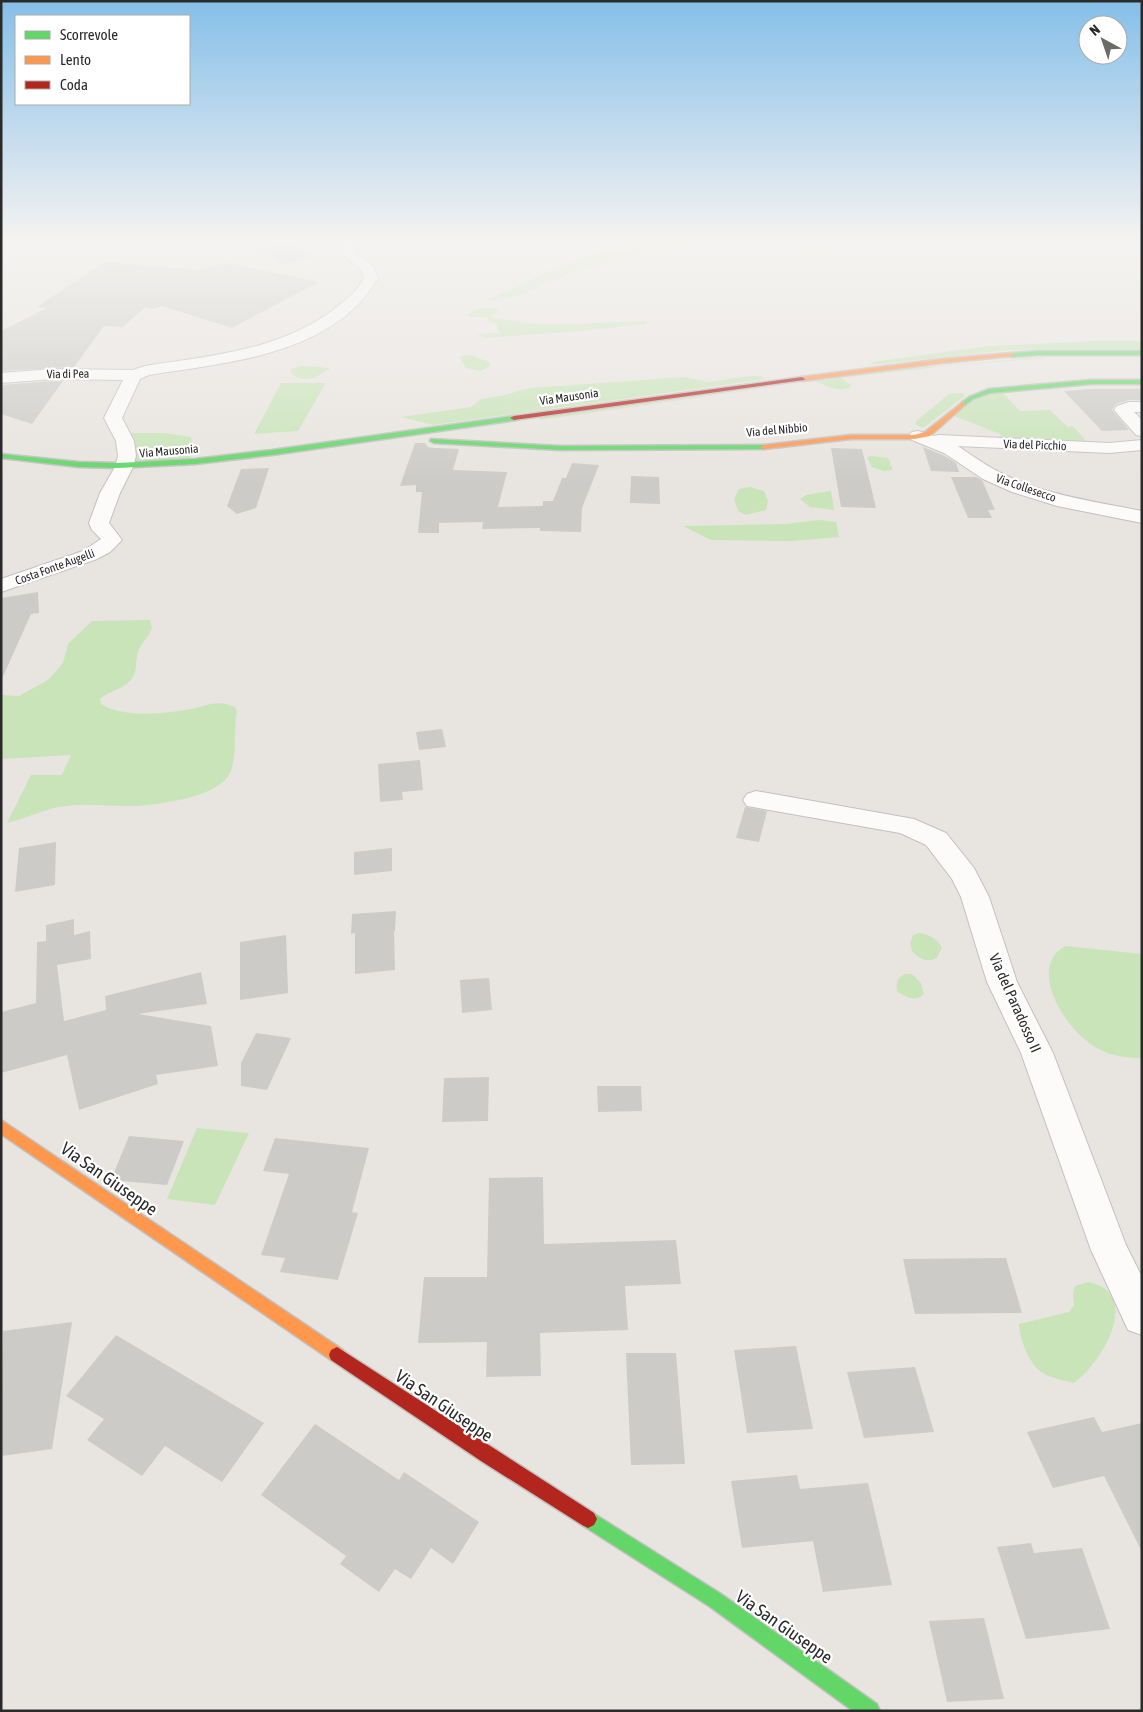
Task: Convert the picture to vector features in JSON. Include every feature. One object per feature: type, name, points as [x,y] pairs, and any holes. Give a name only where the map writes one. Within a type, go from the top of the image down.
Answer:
[{"type":"main road","name":"Via Mausonia","points":[[1,456],[66,467],[124,468],[226,459],[710,390],[942,360],[1038,354],[1142,354]]},
{"type":"main road","points":[[923,438],[952,411],[970,398],[989,390],[1091,382],[1142,382]]},
{"type":"main road","name":"Via del Nibbio","points":[[402,434],[406,438],[418,440],[560,448],[756,448],[851,437],[923,438]]},
{"type":"main road","name":"Via San Giuseppe","points":[[1,1126],[132,1217],[487,1456],[714,1600],[870,1711]]},
{"type":"street","name":"Via di Pea","points":[[1,378],[53,374],[135,374],[261,349],[296,338],[328,321]]},
{"type":"street","points":[[124,468],[128,449],[121,434],[113,424],[113,418],[135,374]]},
{"type":"street","points":[[1142,407],[1129,407],[1123,410],[1142,431]]},
{"type":"street","name":"Via del Picchio","points":[[923,438],[1109,448],[1142,445]]},
{"type":"street","name":"Via Collesecco","points":[[923,438],[963,456],[990,475],[1018,488],[1057,500],[1142,517]]},
{"type":"street","name":"Costa Fonte Augelli","points":[[1,586],[77,560],[110,543],[112,538],[102,529],[99,523],[110,493],[124,468]]},
{"type":"street","name":"Via del Paradosso II","points":[[756,800],[905,825],[936,839],[949,854],[964,875],[975,897],[1002,982],[1037,1053],[1109,1250],[1142,1317]]},
{"type":"green space","points":[[487,321],[568,324],[647,321],[647,324],[485,338],[477,334],[499,333],[497,324]]},
{"type":"green space","points":[[1092,341],[1142,341],[1142,349],[1009,350],[871,365],[872,362],[990,346]]},
{"type":"green space","points":[[472,355],[490,363],[490,366],[481,371],[466,368],[460,358]]},
{"type":"green space","points":[[1046,358],[947,366],[841,378],[851,385],[845,389],[832,388],[816,381],[906,369]]},
{"type":"green space","points":[[303,366],[330,369],[316,377],[307,379],[302,379],[291,373],[291,369]]},
{"type":"green space","points":[[760,376],[766,379],[433,425],[401,417],[471,407],[481,399],[532,388],[684,377],[709,382]]},
{"type":"green space","points":[[809,382],[540,420],[540,418]]},
{"type":"green space","points":[[281,383],[326,383],[298,431],[254,434]]},
{"type":"green space","points":[[1000,390],[1020,411],[1050,410],[1068,427],[1073,426],[1089,444],[992,440],[1002,435],[952,415],[968,403]]},
{"type":"green space","points":[[963,393],[965,396],[923,428],[916,425],[916,421],[949,394]]},
{"type":"green space","points":[[128,433],[165,433],[191,437],[193,448],[190,458],[131,461]]},
{"type":"green space","points":[[867,457],[888,458],[893,470],[884,471],[872,467]]},
{"type":"green space","points":[[750,487],[764,491],[768,501],[766,510],[746,515],[738,511],[734,499],[739,489]]},
{"type":"green space","points":[[831,491],[834,510],[810,507],[800,499],[806,495]]},
{"type":"green space","points":[[819,520],[836,522],[839,537],[791,541],[711,540],[683,526],[786,524]]},
{"type":"green space","points":[[150,620],[152,628],[138,652],[133,678],[100,699],[101,704],[121,711],[144,714],[180,711],[218,703],[235,707],[237,711],[234,753],[229,775],[213,789],[188,798],[138,806],[66,806],[7,823],[31,775],[62,775],[71,755],[1,759],[1,695],[19,696],[48,680],[63,663],[68,644],[92,621]]},
{"type":"green space","points":[[920,933],[932,937],[942,947],[937,958],[923,959],[912,951],[910,944],[913,935]]},
{"type":"green space","points":[[1065,946],[1142,954],[1142,1058],[1119,1056],[1097,1048],[1074,1029],[1064,1015],[1055,1000],[1050,984],[1049,970],[1054,956]]},
{"type":"green space","points":[[905,974],[912,974],[921,983],[924,994],[917,998],[910,998],[897,991],[898,981]]},
{"type":"green space","points":[[197,1128],[249,1133],[215,1205],[167,1199]]},
{"type":"green space","points":[[1089,1282],[1105,1289],[1113,1300],[1115,1314],[1112,1330],[1105,1345],[1096,1360],[1074,1383],[1048,1375],[1036,1367],[1023,1342],[1019,1324],[1069,1312],[1074,1305],[1073,1294],[1075,1286]]},
{"type":"building","points":[[21,321],[130,321],[123,327],[104,326],[74,367],[1,371],[1,331]]},
{"type":"building","points":[[209,321],[245,321],[232,328]]},
{"type":"building","points":[[63,381],[32,424],[1,414],[1,385]]},
{"type":"building","points":[[1140,389],[1142,400],[1129,400],[1116,404],[1112,410],[1129,430],[1102,431],[1064,391]]},
{"type":"building","points":[[415,443],[425,443],[428,447],[434,448],[459,449],[453,470],[507,472],[498,507],[543,506],[543,501],[553,501],[562,478],[566,478],[572,463],[599,465],[582,508],[581,532],[540,531],[540,528],[482,529],[483,522],[439,523],[439,533],[418,533],[422,492],[416,492],[416,485],[400,486]]},
{"type":"building","points":[[923,447],[943,455],[956,463],[959,472],[931,471]]},
{"type":"building","points":[[831,448],[862,449],[876,508],[841,507]]},
{"type":"building","points":[[269,468],[256,508],[237,514],[227,506],[241,469]]},
{"type":"building","points":[[631,476],[659,477],[660,504],[630,503]]},
{"type":"building","points":[[951,477],[976,477],[982,480],[995,510],[988,510],[992,518],[968,518]]},
{"type":"building","points":[[38,592],[39,613],[31,614],[1,681],[1,598]]},
{"type":"building","points":[[442,729],[446,747],[419,750],[416,732]]},
{"type":"building","points":[[420,760],[423,790],[402,792],[403,800],[380,802],[378,764]]},
{"type":"building","points":[[745,807],[767,811],[759,842],[736,838]]},
{"type":"building","points":[[56,842],[55,885],[15,892],[19,848]]},
{"type":"building","points":[[392,848],[392,871],[354,875],[354,852]]},
{"type":"building","points":[[396,911],[394,931],[395,970],[355,974],[355,933],[351,934],[352,914]]},
{"type":"building","points":[[74,919],[74,935],[90,931],[91,959],[57,965],[64,1021],[106,1010],[105,996],[201,972],[207,1004],[138,1014],[211,1026],[218,1066],[156,1075],[158,1084],[79,1110],[67,1055],[1,1073],[1,1012],[36,1003],[37,942],[46,941],[46,925]]},
{"type":"building","points":[[286,935],[288,993],[240,1000],[240,942]]},
{"type":"building","points":[[489,978],[492,1010],[462,1013],[460,980]]},
{"type":"building","points":[[256,1033],[291,1038],[267,1090],[241,1086],[241,1063]]},
{"type":"building","points":[[489,1077],[488,1121],[442,1122],[444,1078]]},
{"type":"building","points":[[597,1086],[641,1086],[642,1111],[598,1112]]},
{"type":"building","points":[[129,1136],[184,1141],[167,1185],[111,1180]]},
{"type":"building","points":[[275,1138],[369,1148],[352,1212],[358,1213],[338,1280],[280,1272],[285,1258],[261,1255],[289,1174],[263,1171]]},
{"type":"building","points":[[543,1177],[544,1244],[676,1240],[681,1284],[625,1286],[628,1330],[540,1333],[541,1376],[486,1377],[487,1342],[418,1343],[424,1277],[487,1277],[489,1178]]},
{"type":"building","points":[[1006,1258],[1022,1313],[915,1314],[903,1259]]},
{"type":"building","points":[[72,1322],[52,1449],[1,1456],[3,1331]]},
{"type":"building","points":[[116,1335],[264,1423],[222,1482],[165,1446],[142,1476],[87,1440],[104,1419],[66,1396]]},
{"type":"building","points":[[796,1346],[813,1429],[747,1433],[734,1350]]},
{"type":"building","points":[[626,1353],[676,1353],[685,1464],[631,1465]]},
{"type":"building","points":[[915,1367],[934,1432],[864,1438],[847,1372]]},
{"type":"building","points":[[1094,1417],[1102,1432],[1142,1423],[1142,1552],[1104,1476],[1053,1488],[1027,1432]]},
{"type":"building","points":[[315,1424],[399,1480],[404,1472],[479,1522],[453,1564],[431,1548],[411,1579],[395,1569],[379,1592],[340,1564],[346,1556],[261,1495]]},
{"type":"building","points":[[797,1475],[800,1489],[868,1483],[892,1585],[823,1592],[813,1541],[742,1548],[731,1481]]},
{"type":"building","points":[[1031,1543],[1034,1553],[1082,1548],[1110,1629],[1026,1639],[997,1547]]},
{"type":"building","points":[[984,1618],[1004,1699],[947,1702],[929,1621]]},
{"type":"traffic: fast","points":[[1011,355],[1038,353],[1142,353]]},
{"type":"traffic: fast","points":[[963,404],[971,398],[989,391],[1091,382],[1142,382]]},
{"type":"traffic: fast","points":[[1,456],[79,465],[156,464],[272,452],[514,418]]},
{"type":"traffic: fast","points":[[434,441],[560,448],[764,447]]},
{"type":"traffic: fast","points":[[588,1519],[715,1600],[870,1711]]},
{"type":"traffic: slow","points":[[802,379],[942,361],[1011,355]]},
{"type":"traffic: slow","points":[[764,447],[851,437],[914,437],[927,434],[963,404]]},
{"type":"traffic: slow","points":[[1,1126],[337,1355]]},
{"type":"traffic: jam","points":[[514,418],[802,379]]},
{"type":"traffic: jam","points":[[337,1355],[487,1455],[588,1519]]}]
